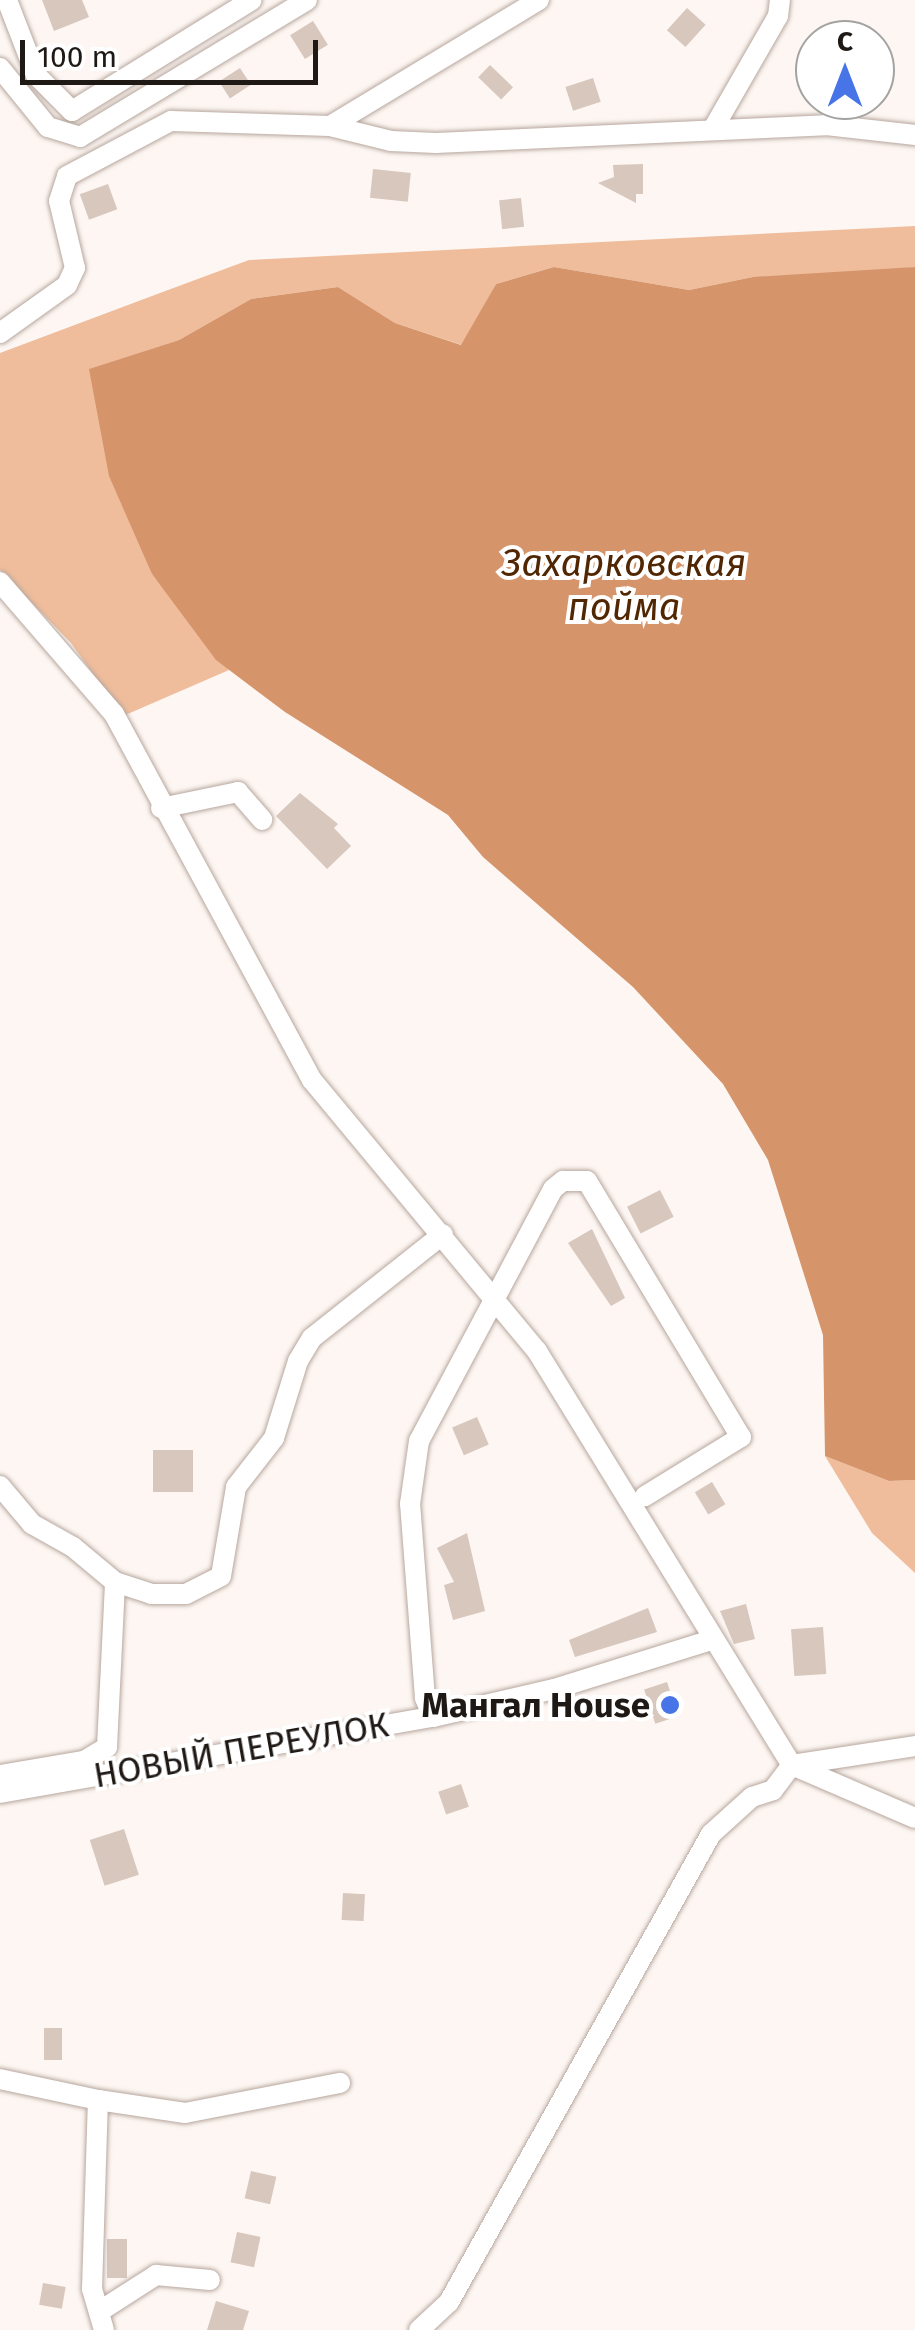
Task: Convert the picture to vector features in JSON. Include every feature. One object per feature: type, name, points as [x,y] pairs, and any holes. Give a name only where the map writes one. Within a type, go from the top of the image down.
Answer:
[{"type":"street","points":[[208,0],[217,22]]},
{"type":"street","points":[[7,13],[36,75],[72,111],[252,0]]},
{"type":"street","points":[[0,68],[48,127],[69,137],[95,134],[307,0]]},
{"type":"street","points":[[330,126],[539,0]]},
{"type":"street","points":[[712,129],[778,16],[780,0]]},
{"type":"street","points":[[0,334],[67,285],[75,251],[59,201],[61,187],[79,167],[171,121],[330,126],[391,141],[436,143],[826,125],[915,135]]},
{"type":"street","points":[[0,582],[114,714],[161,808],[312,1080],[537,1351],[711,1640],[792,1765],[915,1818]]},
{"type":"street","points":[[161,808],[238,792],[262,820]]},
{"type":"street","points":[[433,1717],[425,1698],[410,1504],[419,1441],[554,1188],[587,1181],[742,1437],[645,1496]]},
{"type":"street","points":[[0,1486],[32,1524],[73,1547],[115,1582],[151,1594],[186,1594],[221,1576],[236,1487],[274,1438],[298,1361],[312,1338],[443,1234]]},
{"type":"street","points":[[0,1776],[84,1761],[107,1747],[115,1582]]},
{"type":"street","name":"НОВЫЙ ПЕРЕУЛОК","points":[[0,1792],[433,1717],[554,1689],[711,1640]]},
{"type":"street","points":[[419,2330],[449,2302],[711,1834],[752,1797],[773,1790],[792,1765],[915,1746]]},
{"type":"street","points":[[0,2079],[185,2113],[340,2083]]},
{"type":"street","points":[[98,2100],[92,2289],[102,2320],[156,2275],[210,2280]]},
{"type":"shaded area","points":[[915,226],[915,267],[845,276],[753,277],[689,290],[554,267],[496,284],[462,345],[395,323],[338,287],[251,299],[179,340],[90,369],[152,574],[229,670],[123,716],[71,643],[0,570],[0,353],[249,260]]},
{"type":"shaded area","points":[[825,1456],[889,1481],[915,1480],[915,1573],[872,1533]]},
{"type":"water","name":"Захарковская пойма","points":[[554,267],[689,290],[753,277],[915,267],[915,1480],[889,1481],[825,1456],[823,1335],[768,1160],[723,1084],[633,987],[483,857],[448,815],[285,712],[216,660],[152,574],[109,476],[89,369],[179,340],[251,299],[338,287],[395,323],[461,345],[496,284]]},
{"type":"building","points":[[42,0],[82,0],[89,17],[54,31]]},
{"type":"building","points":[[687,8],[706,25],[686,47],[667,30]]},
{"type":"building","points":[[313,21],[328,45],[305,59],[290,35]]},
{"type":"building","points":[[490,65],[513,87],[501,99],[478,77]]},
{"type":"building","points":[[240,68],[251,85],[230,98],[219,82]]},
{"type":"building","points":[[593,78],[601,102],[573,111],[565,87]]},
{"type":"building","points":[[643,164],[643,194],[636,194],[636,203],[598,183],[614,177],[613,165]]},
{"type":"building","points":[[373,169],[411,173],[408,202],[370,198]]},
{"type":"building","points":[[108,184],[117,209],[89,220],[80,194]]},
{"type":"building","points":[[521,198],[524,227],[502,229],[499,200]]},
{"type":"building","points":[[300,793],[338,824],[334,828],[351,846],[327,869],[276,816]]},
{"type":"building","points":[[660,1190],[674,1217],[641,1234],[627,1207]]},
{"type":"building","points":[[592,1229],[625,1298],[611,1306],[568,1243]]},
{"type":"building","points":[[477,1417],[489,1445],[464,1455],[452,1428]]},
{"type":"building","points":[[153,1450],[193,1450],[193,1492],[153,1492]]},
{"type":"building","points":[[712,1482],[725,1504],[708,1515],[695,1492]]},
{"type":"building","points":[[467,1533],[485,1611],[453,1620],[444,1585],[454,1582],[437,1548]]},
{"type":"building","points":[[746,1604],[755,1639],[734,1644],[720,1611]]},
{"type":"building","points":[[648,1608],[657,1632],[575,1657],[569,1640]]},
{"type":"building","points":[[823,1627],[826,1674],[794,1676],[791,1629]]},
{"type":"building","points":[[667,1682],[678,1716],[655,1724],[644,1689]]},
{"type":"building","points":[[461,1784],[469,1807],[446,1815],[438,1792]]},
{"type":"building","points":[[124,1829],[139,1875],[105,1886],[90,1840]]},
{"type":"building","points":[[343,1893],[365,1894],[364,1921],[342,1920]]},
{"type":"building","points":[[44,2028],[62,2028],[62,2060],[44,2060]]},
{"type":"building","points":[[251,2171],[276,2177],[270,2204],[245,2198]]},
{"type":"building","points":[[237,2232],[260,2237],[254,2267],[231,2262]]},
{"type":"building","points":[[107,2239],[127,2239],[127,2278],[107,2278]]},
{"type":"building","points":[[43,2283],[66,2287],[62,2309],[39,2305]]},
{"type":"building","points":[[216,2301],[249,2311],[243,2330],[207,2330]]},
{"type":"place","name":"Мангал House","points":[[670,1705]]}]
